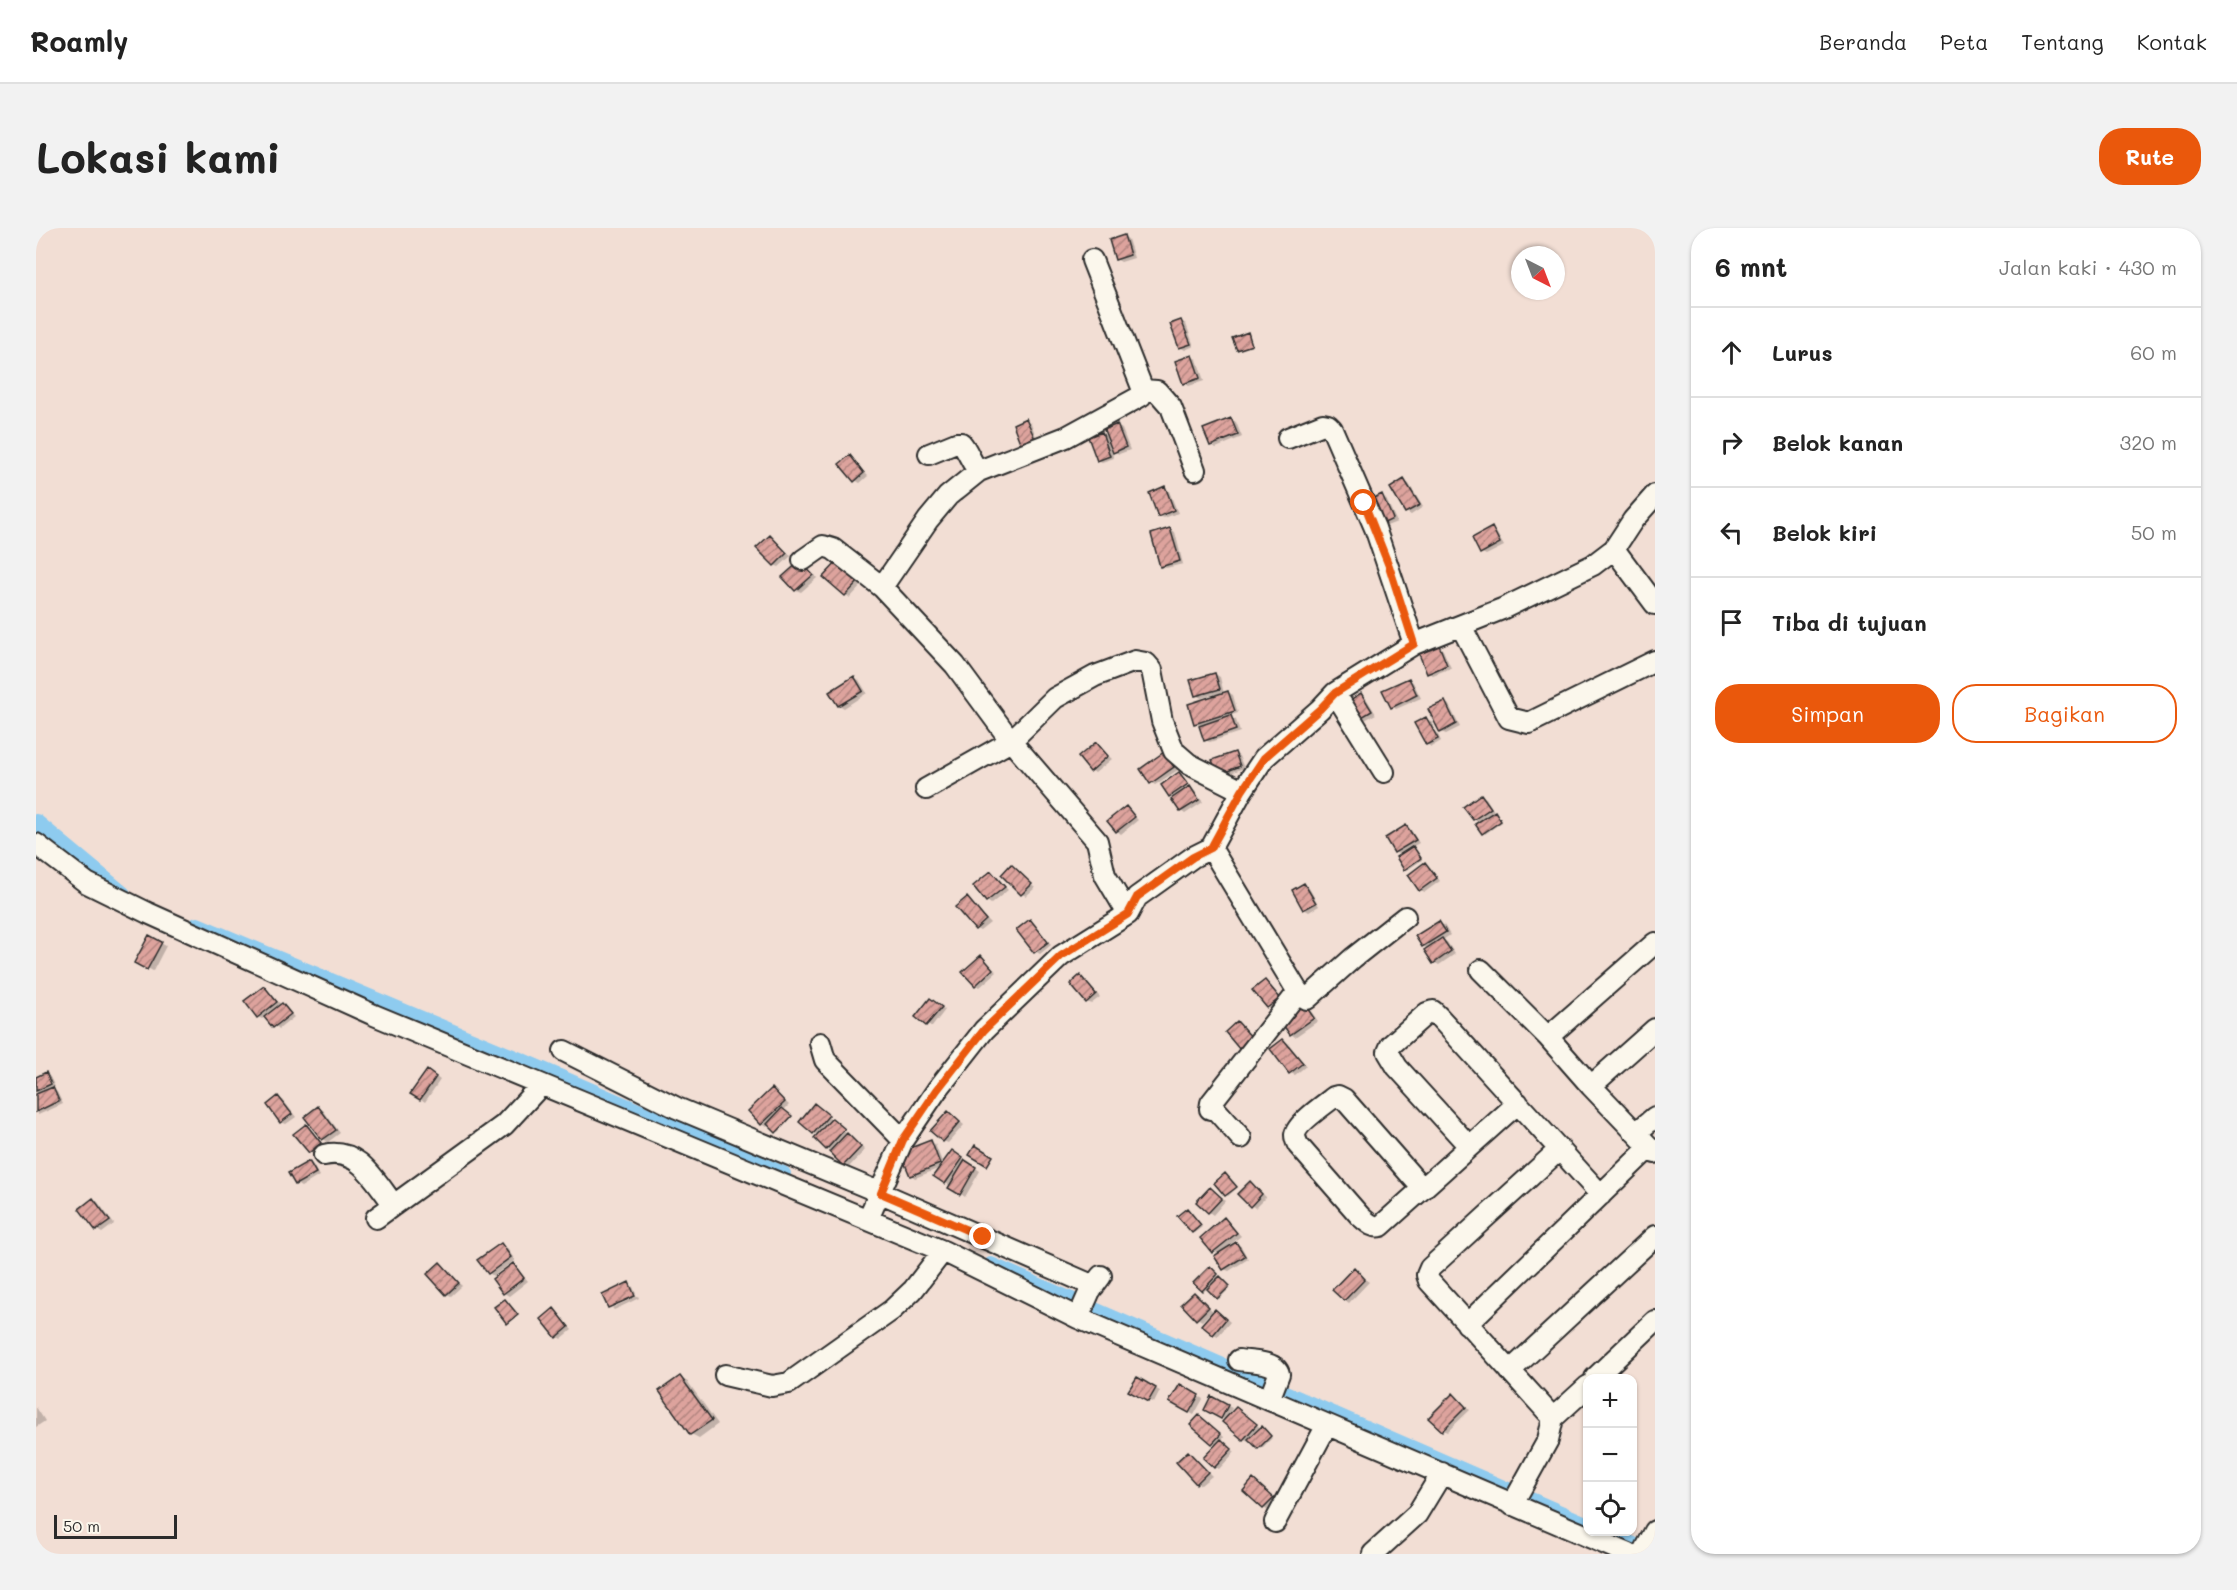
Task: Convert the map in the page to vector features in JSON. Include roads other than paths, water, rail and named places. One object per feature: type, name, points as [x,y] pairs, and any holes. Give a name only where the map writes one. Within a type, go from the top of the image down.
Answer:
[{"type":"street","points":[[882,587],[928,520],[948,496],[979,471],[1066,437],[1141,396],[1143,390],[1092,260]]},
{"type":"street","points":[[1143,390],[1157,391],[1172,407],[1195,470]]},
{"type":"street","points":[[1288,438],[1323,424],[1332,429],[1382,547],[1414,644]]},
{"type":"street","points":[[929,454],[961,443],[966,449],[971,464],[979,471]]},
{"type":"street","points":[[869,1218],[903,1140],[937,1090],[984,1030],[1061,956],[1128,914],[1137,897],[1193,857],[1211,848],[1242,791],[1264,758],[1335,693],[1414,644],[1502,609],[1593,565],[1614,549],[1633,520],[1655,495]]},
{"type":"street","points":[[803,560],[823,546],[828,546],[882,587],[954,665],[1011,741],[1097,841],[1105,875],[1128,914]]},
{"type":"street","points":[[1614,549],[1655,604]]},
{"type":"street","points":[[1461,626],[1509,718],[1518,722],[1529,723],[1655,661]]},
{"type":"street","points":[[926,789],[1011,741],[1055,698],[1095,676],[1135,661],[1146,663],[1152,670],[1162,721],[1174,752],[1190,764],[1242,791]]},
{"type":"street","points":[[1335,693],[1384,772]]},
{"type":"street","points":[[36,844],[87,883],[148,914],[374,1015],[869,1218],[943,1251],[977,1251],[1089,1295]]},
{"type":"street","points":[[1211,848],[1298,992],[1307,999],[1312,997],[1353,958],[1405,917]]},
{"type":"street","points":[[1548,1037],[1655,944]]},
{"type":"street","points":[[1481,970],[1548,1037],[1647,1144]]},
{"type":"street","points":[[1241,1137],[1216,1110],[1210,1109],[1211,1103],[1298,992]]},
{"type":"street","points":[[1469,1146],[1397,1067],[1388,1052],[1391,1045],[1416,1020],[1433,1011],[1601,1195]]},
{"type":"street","points":[[1591,1086],[1655,1029]]},
{"type":"street","points":[[820,1043],[825,1060],[903,1140]]},
{"type":"street","points":[[564,1051],[677,1108],[880,1195],[977,1251],[1089,1295],[1270,1397],[1327,1425],[1514,1501],[1629,1554]]},
{"type":"street","points":[[376,1218],[504,1125],[541,1085]]},
{"type":"street","points":[[1423,1189],[1344,1099],[1338,1096],[1334,1096],[1300,1125],[1296,1132],[1298,1144],[1370,1225],[1377,1227],[1381,1226],[1423,1189],[1469,1146],[1518,1103]]},
{"type":"street","points":[[1467,1324],[1601,1195],[1647,1144],[1655,1117]]},
{"type":"street","points":[[1553,1418],[1429,1281],[1427,1275],[1430,1268],[1560,1149]]},
{"type":"street","points":[[324,1155],[335,1152],[348,1155],[360,1162],[394,1205]]},
{"type":"street","points":[[782,1182],[793,1158]]},
{"type":"street","points":[[1510,1371],[1655,1236]]},
{"type":"street","points":[[725,1375],[772,1386],[789,1383],[892,1310],[913,1290],[943,1251]]},
{"type":"street","points":[[1599,1374],[1655,1321]]},
{"type":"street","points":[[1239,1360],[1276,1367],[1279,1374],[1270,1397]]},
{"type":"street","points":[[1514,1501],[1548,1440],[1553,1418],[1583,1390]]},
{"type":"street","points":[[1275,1522],[1327,1425]]},
{"type":"street","points":[[1373,1554],[1417,1514],[1442,1473]]},
{"type":"street","points":[[1643,1554],[1655,1531]]},
{"type":"waterway","points":[[36,822],[123,894]]},
{"type":"waterway","points":[[197,925],[522,1061],[783,1174]]},
{"type":"waterway","points":[[991,1265],[1583,1523]]},
{"type":"waterway","points":[[1612,1536],[1655,1554]]}]
